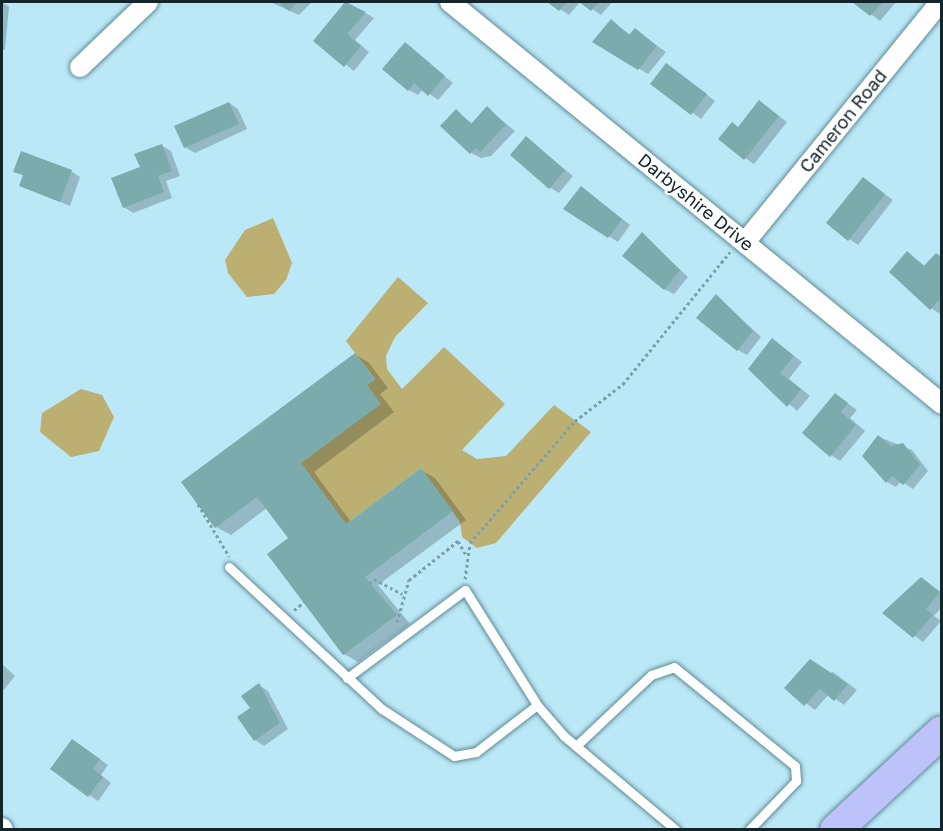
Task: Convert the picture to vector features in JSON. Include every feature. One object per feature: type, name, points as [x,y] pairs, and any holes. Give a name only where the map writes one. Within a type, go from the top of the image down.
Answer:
[{"type":"main road","points":[[836,830],[941,735]]},
{"type":"street","points":[[80,67],[148,2]]},
{"type":"street","name":"Darbyshire Drive","points":[[450,2],[740,244],[942,404]]},
{"type":"street","name":"Cameron Road","points":[[740,244],[940,2]]},
{"type":"lane","points":[[229,567],[382,709],[454,756],[466,757],[537,705]]},
{"type":"lane","points":[[347,678],[465,590],[537,705],[576,746],[676,830]]},
{"type":"lane","points":[[576,746],[651,675],[674,667],[795,765],[796,781],[749,830]]},
{"type":"path","points":[[465,590],[466,555],[470,543],[575,421],[634,371],[740,244]]},
{"type":"path","points":[[198,504],[229,552],[229,567]]},
{"type":"path","points":[[391,627],[402,616],[402,594],[423,567],[458,541],[466,555]]},
{"type":"path","points":[[369,583],[374,579],[402,594]]},
{"type":"shaded area","points":[[273,218],[292,263],[286,280],[274,294],[247,297],[228,273],[225,260],[245,230]]},
{"type":"shaded area","points":[[398,277],[428,303],[395,337],[386,356],[387,369],[402,389],[444,347],[505,404],[462,450],[477,459],[506,456],[554,405],[591,432],[496,543],[477,548],[462,537],[460,522],[421,468],[346,524],[301,463],[380,404],[367,385],[375,379],[346,341]]},
{"type":"shaded area","points":[[81,389],[102,395],[114,417],[99,451],[71,457],[40,432],[42,413]]},
{"type":"building","points":[[278,2],[298,2],[289,11]]},
{"type":"building","points":[[345,2],[366,12],[347,34],[361,46],[344,67],[313,41]]},
{"type":"building","points":[[547,2],[567,2],[559,11]]},
{"type":"building","points":[[579,2],[599,2],[591,11]]},
{"type":"building","points":[[852,2],[883,2],[870,16]]},
{"type":"building","points":[[611,19],[629,35],[635,28],[657,46],[638,70],[592,42]]},
{"type":"building","points":[[405,42],[445,76],[428,96],[414,83],[408,91],[382,69]]},
{"type":"building","points":[[666,63],[707,94],[691,115],[650,84]]},
{"type":"building","points":[[759,100],[779,116],[744,160],[718,139],[732,122],[738,127]]},
{"type":"building","points":[[229,102],[239,124],[184,148],[174,126]]},
{"type":"building","points":[[487,106],[506,125],[480,152],[476,148],[470,154],[440,126],[456,109],[471,124]]},
{"type":"building","points":[[526,136],[565,170],[549,189],[510,155]]},
{"type":"building","points":[[162,144],[172,171],[158,176],[164,192],[123,208],[111,178],[140,167],[134,154]]},
{"type":"building","points":[[21,151],[72,170],[60,202],[19,186],[23,175],[13,172]]},
{"type":"building","points":[[863,177],[885,194],[848,241],[826,223]]},
{"type":"building","points":[[581,186],[622,219],[608,238],[563,209]]},
{"type":"building","points":[[642,232],[680,270],[664,290],[622,256]]},
{"type":"building","points":[[907,251],[924,266],[936,253],[942,257],[942,297],[930,310],[889,272]]},
{"type":"building","points":[[716,294],[753,331],[737,351],[696,318]]},
{"type":"building","points":[[772,338],[794,356],[780,373],[801,389],[787,407],[748,369]]},
{"type":"building","points":[[355,353],[375,380],[367,385],[381,404],[301,463],[346,524],[421,468],[453,511],[365,577],[397,615],[343,655],[267,554],[288,538],[257,497],[215,528],[181,482]]},
{"type":"building","points":[[835,393],[848,403],[841,412],[856,425],[830,457],[802,433]]},
{"type":"building","points":[[878,435],[891,446],[903,443],[920,465],[903,485],[892,476],[886,483],[862,456]]},
{"type":"building","points":[[921,577],[940,592],[926,609],[933,615],[913,638],[882,613]]},
{"type":"building","points":[[810,659],[848,684],[834,701],[820,689],[804,706],[784,688]]},
{"type":"building","points":[[259,683],[280,723],[254,741],[237,717],[250,708],[241,696]]},
{"type":"building","points":[[72,739],[100,759],[93,769],[103,777],[88,797],[50,769]]}]
